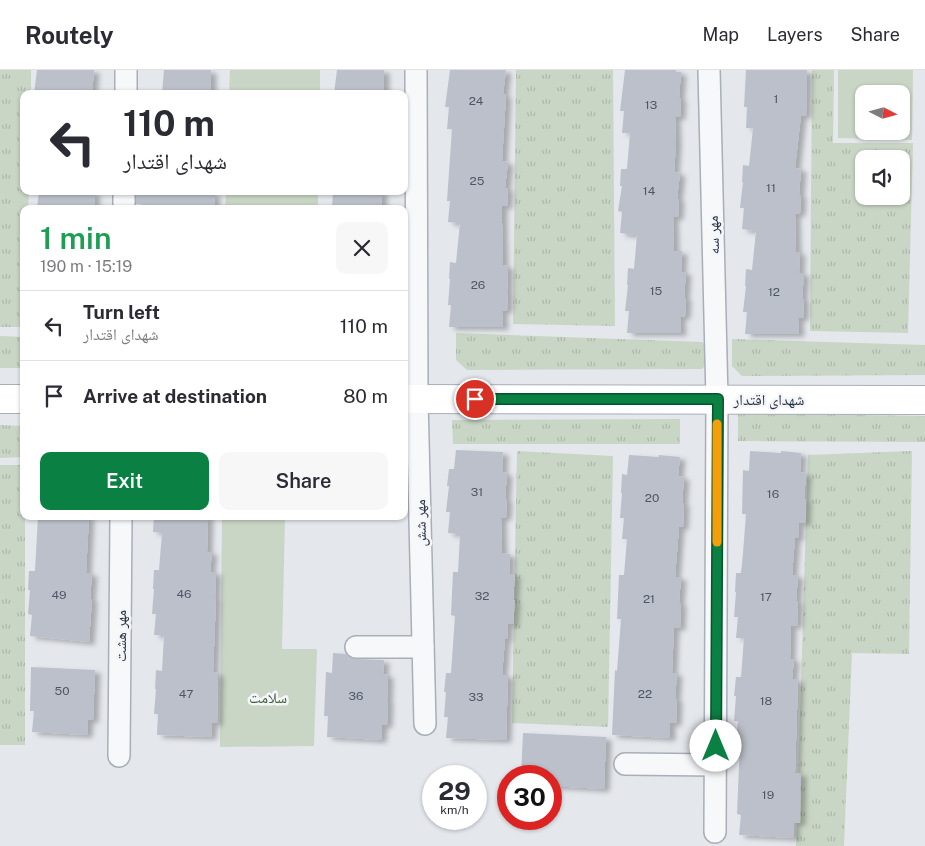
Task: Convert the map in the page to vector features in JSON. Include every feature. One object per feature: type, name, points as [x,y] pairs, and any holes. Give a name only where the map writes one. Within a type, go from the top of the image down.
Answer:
[{"type":"street","points":[[126,70],[126,90]]},
{"type":"street","name":"مهر شش","points":[[416,70],[410,399],[423,647],[425,724]]},
{"type":"street","name":"مهر سه","points":[[709,70],[718,399],[715,832]]},
{"type":"street","points":[[0,399],[20,399]]},
{"type":"street","name":"شهدای اقتدار","points":[[410,399],[925,400]]},
{"type":"street","name":"مهر هشت","points":[[119,756],[121,520]]},
{"type":"street","points":[[356,647],[423,647]]},
{"type":"street","points":[[625,764],[716,765]]},
{"type":"green space","points":[[0,70],[31,70],[31,90],[20,90],[20,195],[29,195],[28,205],[20,205],[20,327],[0,327]]},
{"type":"green space","points":[[230,70],[320,70],[320,90],[229,90]]},
{"type":"green space","points":[[516,70],[613,70],[615,326],[513,324]]},
{"type":"green space","points":[[812,70],[834,70],[833,143],[913,143],[908,333],[810,331]]},
{"type":"green space","points":[[838,70],[913,70],[912,140],[910,140],[910,85],[855,85],[855,138],[838,138]]},
{"type":"green space","points":[[226,195],[318,195],[318,205],[225,205]]},
{"type":"green space","points":[[456,333],[702,342],[715,355],[702,369],[467,370],[456,360]]},
{"type":"green space","points":[[0,336],[20,337],[20,368],[0,368]]},
{"type":"green space","points":[[732,339],[925,345],[925,375],[742,376],[732,366]]},
{"type":"green space","points":[[738,413],[925,416],[925,442],[738,441]]},
{"type":"green space","points":[[680,419],[680,444],[453,444],[452,420]]},
{"type":"green space","points":[[0,425],[20,426],[20,457],[0,458]]},
{"type":"green space","points":[[517,451],[613,456],[608,727],[512,723]]},
{"type":"green space","points":[[912,451],[909,654],[852,653],[844,846],[796,846],[808,455]]},
{"type":"green space","points":[[0,465],[20,465],[20,520],[25,520],[25,745],[0,745]]},
{"type":"green space","name":"سلامت","points":[[222,520],[285,520],[282,649],[317,649],[314,746],[220,747]]},
{"type":"building","points":[[37,70],[94,70],[92,90],[34,90]]},
{"type":"building","points":[[164,70],[211,70],[211,90],[162,90]]},
{"type":"building","points":[[337,70],[384,70],[384,90],[334,90]]},
{"type":"building","points":[[450,70],[506,70],[503,94],[506,95],[502,161],[508,162],[505,188],[508,188],[507,206],[502,206],[502,223],[503,265],[508,266],[508,292],[507,310],[502,311],[503,327],[449,327],[451,305],[448,305],[450,262],[456,263],[460,223],[448,222],[450,201],[447,201],[452,129],[447,129],[449,107],[445,107]]},
{"type":"building","points":[[625,70],[676,70],[676,72],[681,72],[680,117],[675,117],[674,172],[680,173],[677,199],[679,199],[678,217],[673,217],[674,251],[682,251],[681,272],[686,272],[685,316],[680,317],[681,333],[627,333],[629,311],[625,311],[628,268],[634,269],[637,235],[620,233],[622,212],[618,211],[622,186],[620,186],[621,169],[627,169],[630,133],[622,133],[624,111],[620,111]]},
{"type":"building","points":[[746,70],[807,70],[806,116],[801,115],[795,168],[801,169],[800,213],[795,214],[796,252],[800,252],[799,273],[804,273],[803,318],[798,318],[799,334],[745,334],[747,312],[743,312],[746,269],[752,270],[756,231],[742,229],[744,208],[740,208],[743,165],[749,166],[753,128],[746,128],[747,107],[744,107]]},
{"type":"building","points":[[39,195],[95,195],[94,205],[37,205]]},
{"type":"building","points":[[136,195],[215,195],[214,205],[136,204]]},
{"type":"building","points":[[333,195],[382,195],[382,205],[332,205]]},
{"type":"building","points":[[456,450],[503,452],[502,472],[507,473],[506,517],[501,518],[502,553],[510,554],[509,574],[515,574],[513,600],[515,600],[513,624],[508,624],[507,639],[505,639],[502,675],[508,675],[506,740],[446,738],[448,717],[444,717],[446,692],[444,692],[446,673],[451,673],[455,616],[451,615],[453,572],[458,572],[460,534],[448,533],[450,512],[446,512],[449,469],[454,469]]},
{"type":"building","points":[[750,451],[801,453],[800,472],[806,473],[805,523],[799,523],[798,538],[795,538],[792,575],[798,575],[797,626],[791,625],[790,659],[794,659],[792,679],[798,679],[795,773],[801,773],[800,823],[794,823],[794,838],[739,835],[741,815],[737,814],[740,742],[736,742],[738,721],[734,721],[736,696],[734,696],[736,677],[741,677],[744,638],[736,638],[738,617],[734,617],[736,573],[741,573],[746,514],[742,514],[743,470],[749,471]]},
{"type":"building","points":[[629,455],[680,457],[678,476],[684,477],[683,527],[679,527],[675,577],[681,577],[680,628],[674,627],[672,673],[677,673],[676,723],[670,723],[670,738],[612,735],[615,670],[617,671],[621,619],[617,619],[619,575],[624,575],[627,539],[622,539],[624,518],[620,518],[622,474],[627,475]]},
{"type":"building","points":[[38,520],[89,520],[86,573],[92,573],[89,642],[30,636],[32,615],[28,614],[29,571],[35,571]]},
{"type":"building","points":[[154,520],[208,520],[207,552],[212,552],[210,572],[216,572],[213,672],[218,673],[217,723],[212,723],[211,737],[157,735],[158,714],[154,714],[156,670],[162,671],[164,635],[154,635],[156,614],[152,614],[154,570],[159,570],[162,533],[153,532]]},
{"type":"building","points":[[333,653],[346,654],[350,658],[356,659],[384,660],[383,674],[388,675],[388,701],[387,725],[382,725],[381,740],[327,737],[328,716],[324,716],[326,672],[332,673]]},
{"type":"building","points":[[31,667],[95,670],[93,720],[88,720],[87,735],[32,732],[34,711],[30,711]]},
{"type":"building","points":[[523,733],[606,737],[604,789],[562,787],[562,765],[522,765]]},
{"type":"slow traffic","points":[[717,424],[717,542]]},
{"type":"route","points":[[475,399],[718,399],[716,746]]}]
